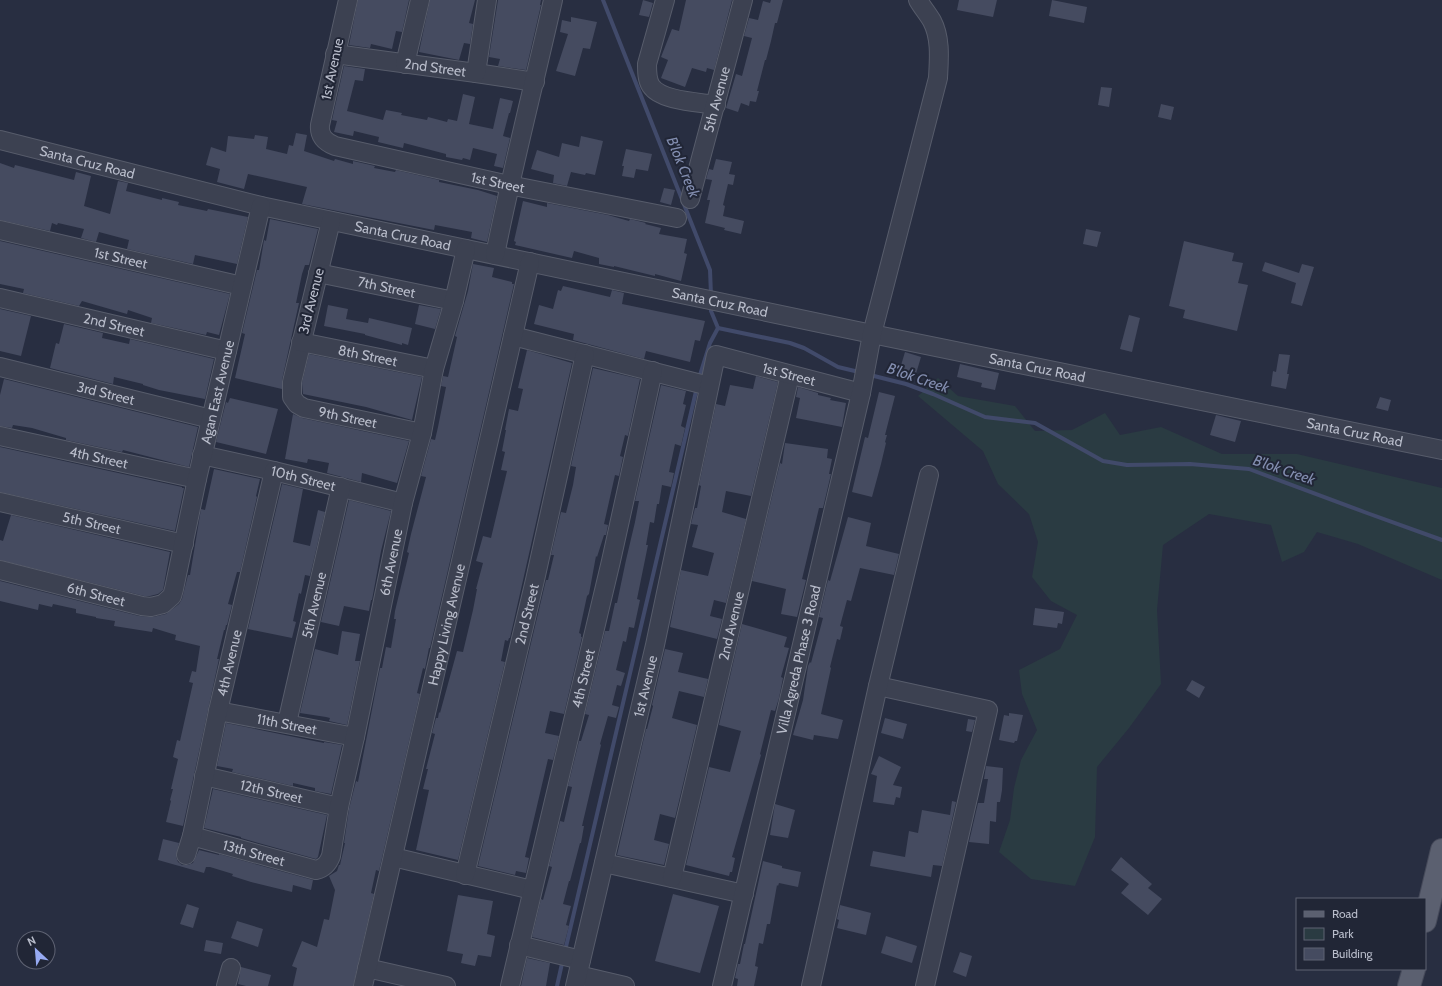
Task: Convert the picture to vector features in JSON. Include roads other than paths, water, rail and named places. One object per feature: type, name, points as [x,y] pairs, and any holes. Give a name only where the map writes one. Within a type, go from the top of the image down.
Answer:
[{"type":"main road","points":[[1426,917],[1442,850]]},
{"type":"main road","points":[[1410,986],[1414,970]]},
{"type":"street","name":"1st Avenue","points":[[322,138],[320,125],[348,0]]},
{"type":"street","points":[[405,64],[420,0]]},
{"type":"street","points":[[476,73],[487,0]]},
{"type":"street","points":[[496,255],[509,185],[535,82],[553,0]]},
{"type":"street","points":[[665,0],[646,64],[650,85],[656,92],[666,97],[716,105]]},
{"type":"street","name":"5th Avenue","points":[[690,199],[743,0]]},
{"type":"street","name":"Villa Agreda Phase 3 Road","points":[[722,986],[863,380],[872,334],[938,78],[937,38],[932,22],[918,0]]},
{"type":"street","name":"2nd Street","points":[[335,54],[535,82]]},
{"type":"street","name":"1st Street","points":[[322,138],[335,146],[509,185],[677,218]]},
{"type":"street","name":"Santa Cruz Road","points":[[0,140],[261,206],[872,334],[1442,450]]},
{"type":"street","name":"Agan East Avenue","points":[[177,578],[202,456],[261,206]]},
{"type":"street","name":"3rd Avenue","points":[[292,382],[331,221]]},
{"type":"street","name":"1st Street","points":[[0,230],[242,286]]},
{"type":"street","name":"6th Avenue","points":[[316,870],[325,866],[329,862],[331,856],[339,807],[404,503],[422,433],[434,370],[454,301],[466,249]]},
{"type":"street","name":"Happy Living Avenue","points":[[363,986],[530,262]]},
{"type":"street","name":"7th Street","points":[[318,273],[454,301]]},
{"type":"street","name":"2nd Street","points":[[0,298],[227,351]]},
{"type":"street","points":[[513,336],[700,383]]},
{"type":"street","name":"8th Street","points":[[301,342],[434,370]]},
{"type":"street","name":"2nd Street","points":[[465,874],[535,580],[585,354]]},
{"type":"street","name":"1st Avenue","points":[[572,967],[604,863],[655,645],[700,383],[716,355]]},
{"type":"street","name":"1st Street","points":[[716,355],[790,375],[863,380]]},
{"type":"street","name":"3rd Street","points":[[0,367],[211,418]]},
{"type":"street","name":"4th Street","points":[[510,986],[611,561],[653,371]]},
{"type":"street","name":"2nd Avenue","points":[[672,878],[790,375]]},
{"type":"street","name":"9th Street","points":[[292,382],[292,397],[297,404],[304,408],[422,433]]},
{"type":"street","name":"4th Street","points":[[0,436],[197,479]]},
{"type":"street","name":"10th Street","points":[[202,456],[274,471],[404,503]]},
{"type":"street","name":"4th Avenue","points":[[186,855],[192,836],[218,711],[274,471]]},
{"type":"street","points":[[811,986],[878,686],[929,475]]},
{"type":"street","name":"5th Avenue","points":[[287,723],[341,487]]},
{"type":"street","name":"5th Street","points":[[0,502],[184,544]]},
{"type":"street","name":"6th Street","points":[[0,570],[151,607],[159,606],[168,601],[172,596],[177,578]]},
{"type":"street","points":[[878,686],[988,710],[925,986]]},
{"type":"street","name":"11th Street","points":[[218,711],[355,737]]},
{"type":"street","name":"12th Street","points":[[204,776],[339,807]]},
{"type":"street","name":"13th Street","points":[[192,836],[316,870]]},
{"type":"street","points":[[392,857],[532,890]]},
{"type":"street","points":[[604,863],[744,894]]},
{"type":"street","points":[[519,945],[572,967],[625,986]]},
{"type":"street","points":[[226,986],[231,968]]},
{"type":"street","points":[[367,968],[444,986]]},
{"type":"waterway","name":"B'lok Creek","points":[[603,0],[710,270],[711,295]]},
{"type":"waterway","name":"B'lok Creek","points":[[711,304],[711,311],[718,328]]},
{"type":"waterway","name":"B'lok Creek","points":[[718,328],[790,343],[804,348],[838,367],[859,372]]},
{"type":"waterway","points":[[699,378],[710,343],[718,328]]},
{"type":"waterway","name":"B'lok Creek","points":[[870,375],[906,384],[985,417],[1035,423],[1103,461],[1127,465],[1190,464],[1249,469],[1442,540]]},
{"type":"waterway","points":[[565,951],[697,387]]},
{"type":"waterway","points":[[557,986],[563,959]]}]
